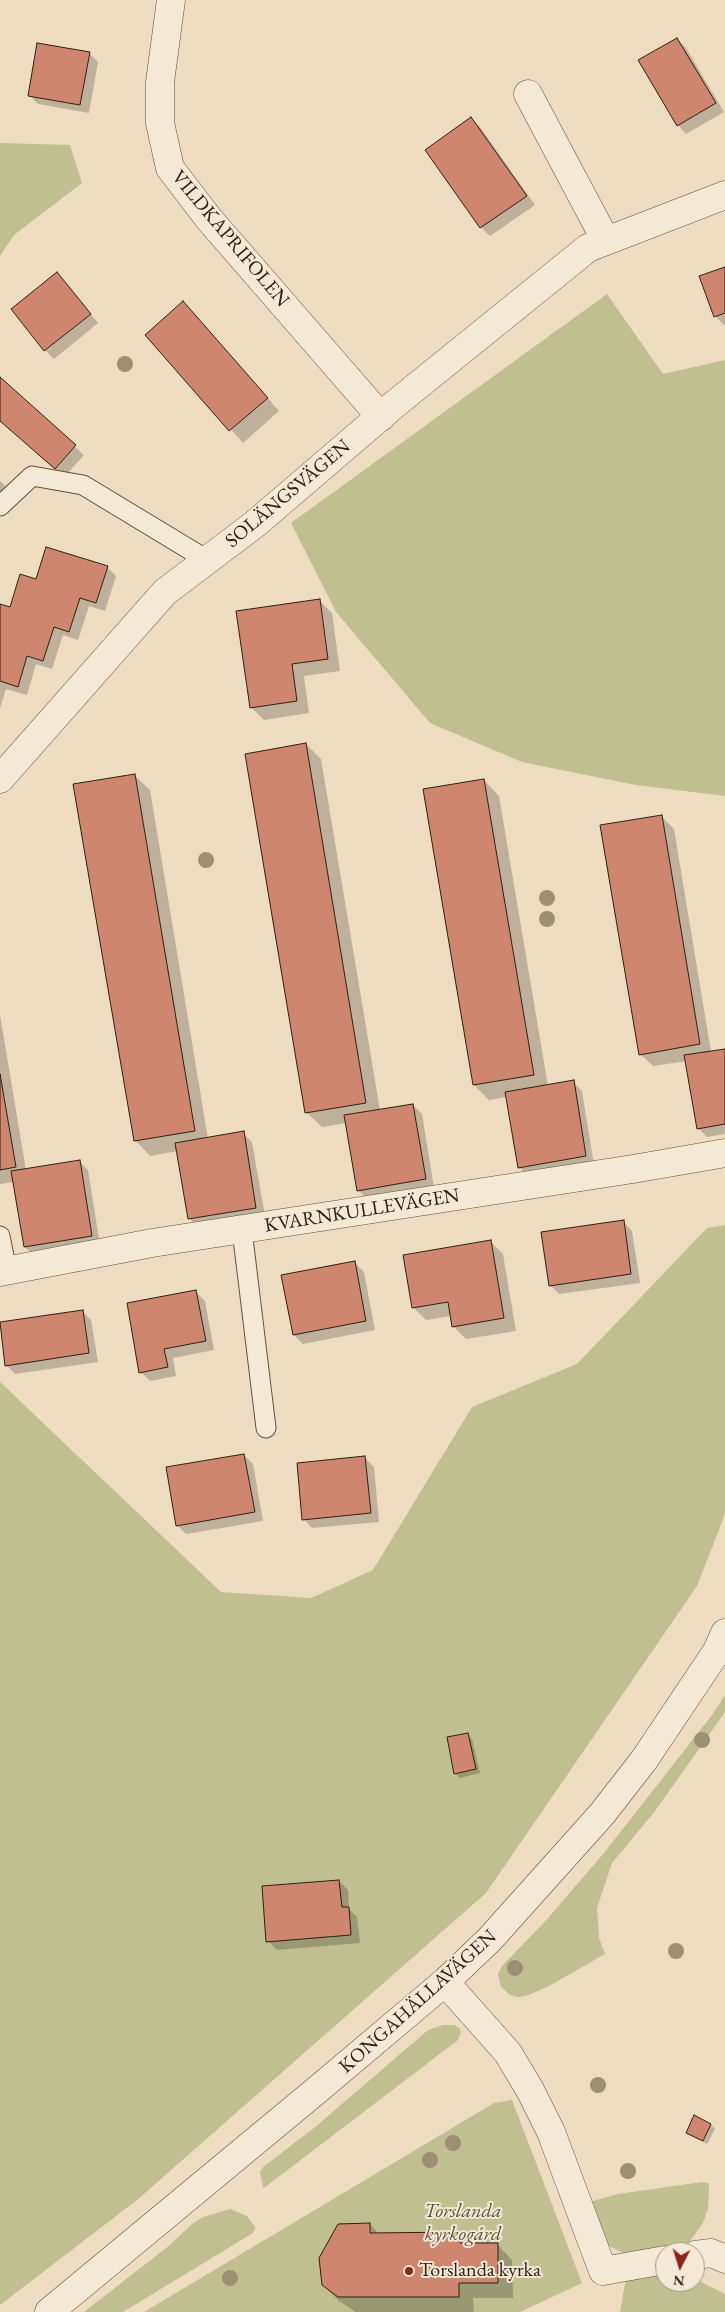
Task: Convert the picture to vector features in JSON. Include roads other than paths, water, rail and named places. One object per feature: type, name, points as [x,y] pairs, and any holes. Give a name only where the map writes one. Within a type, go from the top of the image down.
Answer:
[{"type":"street","name":"VILDKAPRIFOLEN","points":[[171,0],[160,82],[160,123],[170,168],[209,219],[380,417]]},
{"type":"street","points":[[528,94],[606,241]]},
{"type":"street","name":"SOLÄNGSVÄGEN","points":[[0,779],[165,592],[255,524],[380,417],[588,248],[725,195]]},
{"type":"street","name":"KVARNKULLEVÄGEN","points":[[4,1272],[152,1243],[725,1153]]},
{"type":"street","name":"KONGAHÄLLAVÄGEN","points":[[48,2312],[445,1982],[490,1939],[602,1814],[644,1760],[716,1651],[725,1633]]},
{"type":"street","points":[[445,1982],[508,2052],[530,2090],[551,2132],[603,2271],[655,2262]]},
{"type":"street","points":[[705,2254],[711,2253],[725,2259]]},
{"type":"lane","points":[[0,506],[32,476],[83,485],[207,560]]},
{"type":"lane","points":[[242,1230],[266,1428]]},
{"type":"lane","points":[[0,1236],[4,1272]]},
{"type":"place","name":"Torslanda kyrka","points":[[409,2271]]},
{"type":"park label","name":"Torslanda kyrkogård","points":[[463,2224]]}]
